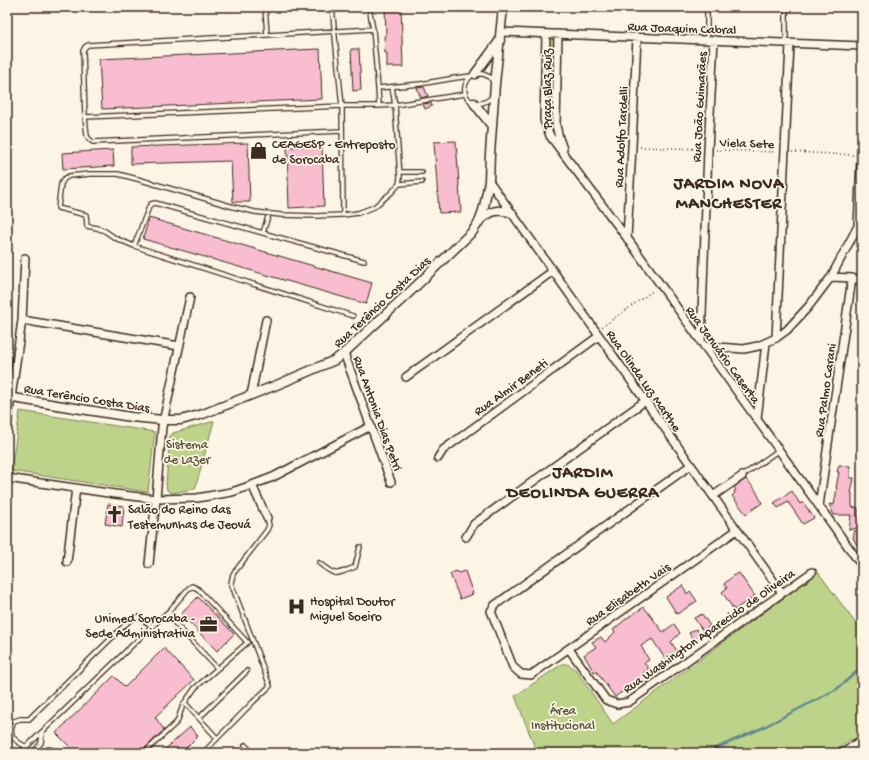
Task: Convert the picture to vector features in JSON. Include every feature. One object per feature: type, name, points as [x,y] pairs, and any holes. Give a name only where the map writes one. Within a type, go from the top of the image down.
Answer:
[{"type":"street","name":"Rua Terêncio Costa Dias","points":[[9,397],[131,417],[181,420],[203,414],[251,395],[335,360],[344,353],[473,231],[480,220],[489,181],[494,96],[503,7]]},
{"type":"street","name":"Praça Blaz Ruiz","points":[[546,34],[544,120],[550,136],[566,157]]},
{"type":"street","name":"Rua Joaquim Cabral","points":[[500,36],[558,34],[862,46]]},
{"type":"street","name":"Praça Blaz Ruiz","points":[[558,34],[556,125],[566,157]]},
{"type":"street","points":[[473,75],[500,36]]},
{"type":"street","name":"Rua Adolfo Tardelli","points":[[627,238],[637,37]]},
{"type":"street","name":"Rua João Guimarães","points":[[703,344],[710,40]]},
{"type":"street","points":[[776,338],[788,44]]},
{"type":"street","points":[[474,103],[492,126]]},
{"type":"street","points":[[703,344],[744,349],[758,346],[776,338],[787,330],[809,306],[831,277],[860,224],[862,136]]},
{"type":"street","name":"Rua Januário Caserta","points":[[566,157],[627,238],[862,566]]},
{"type":"street","name":"Rua Olinda Luz Marthe","points":[[489,181],[782,593]]},
{"type":"street","points":[[480,220],[484,216],[495,211],[501,210],[512,213]]},
{"type":"street","points":[[7,426],[9,397],[22,320],[25,258]]},
{"type":"street","points":[[406,377],[553,271]]},
{"type":"street","points":[[831,277],[852,278],[862,281]]},
{"type":"street","name":"Rua Palmo Carani","points":[[819,506],[852,278]]},
{"type":"street","points":[[148,564],[156,499],[163,420],[190,297]]},
{"type":"street","points":[[22,320],[179,346]]},
{"type":"street","points":[[251,395],[266,320]]},
{"type":"street","name":"Rua Almir Beneti","points":[[438,458],[443,450],[597,334]]},
{"type":"street","points":[[757,419],[766,343]]},
{"type":"street","name":"Rua Antonia Dias Petri","points":[[344,353],[391,482]]},
{"type":"street","points":[[466,536],[474,524],[645,401]]},
{"type":"street","points":[[7,478],[156,499],[197,498],[232,492],[272,477],[371,426]]},
{"type":"street","name":"Rua Elisabeth Vais","points":[[691,465],[495,605],[491,611],[513,667],[521,674],[531,675],[737,530]]},
{"type":"street","points":[[713,496],[742,476]]},
{"type":"street","points":[[252,485],[267,518]]},
{"type":"street","points":[[68,562],[76,488]]},
{"type":"street","name":"Rua Washington Aparecido de Oliveira","points":[[569,648],[606,700],[618,704],[629,702],[812,572]]},
{"type":"street","points":[[843,753],[857,743],[862,742]]},
{"type":"lane","points":[[265,7],[267,34]]},
{"type":"lane","points":[[332,7],[342,106],[343,215]]},
{"type":"lane","points":[[369,7],[373,29],[379,106]]},
{"type":"lane","name":"Rua João Guimarães","points":[[707,7],[710,40]]},
{"type":"lane","points":[[786,7],[788,44]]},
{"type":"lane","points":[[342,130],[93,142],[87,136],[83,51],[88,45],[373,29]]},
{"type":"lane","points":[[378,88],[420,84],[480,74],[490,77],[495,84]]},
{"type":"lane","points":[[473,75],[465,84],[464,89],[467,98],[474,103],[480,104],[485,103],[494,96]]},
{"type":"lane","points":[[353,316],[134,246],[115,238],[105,231],[87,226],[86,215],[58,208],[61,184],[64,179],[69,176],[118,174],[255,212],[316,216],[358,213],[374,207],[392,192],[398,184],[400,177],[395,105],[392,87]]},
{"type":"lane","points":[[85,117],[342,106],[379,106],[395,105],[465,94]]},
{"type":"lane","points":[[400,172],[422,172]]},
{"type":"lane","points":[[398,184],[422,182]]},
{"type":"lane","points":[[134,246],[149,207],[151,204],[155,203],[364,261]]},
{"type":"lane","points":[[263,233],[269,213]]},
{"type":"lane","points":[[742,476],[779,450]]},
{"type":"lane","points":[[203,753],[270,686],[231,583],[233,574],[267,530],[269,524],[267,518]]},
{"type":"lane","points":[[319,563],[337,574],[354,567],[360,547]]},
{"type":"lane","points":[[20,753],[170,610],[192,586],[198,588],[247,642]]},
{"type":"lane","points":[[170,610],[169,614],[171,619],[217,668]]},
{"type":"lane","points":[[27,747],[18,743],[11,734],[11,727],[14,721],[29,719],[131,619],[139,617],[152,626]]},
{"type":"lane","points":[[144,753],[177,722],[185,703],[195,688],[252,638]]},
{"type":"lane","points":[[199,718],[247,671]]},
{"type":"lane","points":[[185,703],[217,738]]},
{"type":"lane","points":[[33,753],[41,743],[42,733]]},
{"type":"lane","points":[[245,745],[253,753]]},
{"type":"lane","points":[[42,753],[47,749],[54,750],[56,753]]},
{"type":"path","name":"Viela Sete","points":[[632,147],[861,156]]},
{"type":"path","points":[[597,334],[660,285]]},
{"type":"green space","points":[[551,38],[554,40],[552,110],[547,108],[549,40]]},
{"type":"green space","points":[[20,411],[155,432],[148,492],[11,471]]},
{"type":"green space","name":"Sistema de Lazer","points":[[214,421],[195,489],[172,493],[167,490],[166,484],[170,436],[173,433]]},
{"type":"green space","name":"Área Institucional","points":[[818,572],[862,632],[861,738],[850,740],[832,753],[537,753],[515,696],[562,664],[568,664],[576,670],[613,724]]},
{"type":"building","points":[[385,7],[401,7],[403,67],[387,67],[387,53],[385,53],[384,36],[386,36]]},
{"type":"building","points":[[320,49],[322,99],[102,109],[99,59]]},
{"type":"building","points":[[351,49],[359,49],[361,90],[353,91]]},
{"type":"building","points":[[424,87],[428,96],[421,98],[417,88]]},
{"type":"building","points":[[431,103],[432,106],[425,109],[423,104]]},
{"type":"building","points":[[456,141],[461,212],[439,213],[434,142]]},
{"type":"building","points":[[248,143],[250,202],[233,202],[231,161],[131,164],[131,147]]},
{"type":"building","points":[[322,146],[324,206],[289,208],[287,147]]},
{"type":"building","points":[[113,150],[114,166],[63,169],[62,153]]},
{"type":"building","points":[[149,218],[372,283],[366,304],[143,239]]},
{"type":"building","points":[[839,465],[850,466],[850,478],[854,478],[851,493],[852,507],[858,508],[858,517],[862,517],[861,527],[849,530],[851,515],[834,515],[829,504],[834,505]]},
{"type":"building","points":[[746,479],[755,489],[762,503],[746,514],[732,496],[736,490],[734,487]]},
{"type":"building","points":[[792,491],[800,504],[803,502],[814,518],[803,524],[788,502],[778,508],[774,503]]},
{"type":"building","name":"Salão do Reino das Testemunhas de Jeová","points":[[108,504],[124,506],[122,527],[105,524]]},
{"type":"building","points":[[855,530],[861,536],[857,545],[853,538]]},
{"type":"building","points":[[456,571],[458,573],[465,571],[473,594],[460,599],[450,574]]},
{"type":"building","points":[[739,573],[755,596],[734,610],[722,592],[727,588],[724,584]]},
{"type":"building","points":[[683,585],[687,594],[690,591],[697,601],[677,614],[666,597]]},
{"type":"building","name":"Unimed Sorocaba - Sede Administrativa","points":[[198,597],[234,634],[217,651],[181,614]]},
{"type":"building","points":[[644,607],[663,632],[674,624],[680,633],[671,642],[679,654],[668,663],[652,639],[641,646],[649,660],[644,663],[649,669],[643,673],[649,680],[643,685],[639,680],[615,697],[596,671],[594,672],[584,655],[596,647],[592,642],[601,637],[605,642],[615,632],[613,630],[627,618]]},
{"type":"building","points":[[702,614],[710,626],[703,631],[694,618]]},
{"type":"building","points":[[696,629],[702,637],[694,642],[689,633]]},
{"type":"building","points":[[164,648],[194,680],[155,717],[164,730],[140,753],[76,753],[56,733],[114,676],[125,687]]},
{"type":"building","points":[[190,727],[198,736],[181,753],[161,753]]},
{"type":"waterway","points":[[705,753],[762,728],[837,689],[862,667]]},
{"type":"place","name":"CEAGESP - Entreposto de Sorocaba","points":[[259,150]]},
{"type":"place","name":"Salão do Reino das Testemunhas de Jeová","points":[[115,515]]},
{"type":"place","name":"Hospital Doutor Miguel Soeiro","points":[[297,607]]},
{"type":"place","name":"Unimed Sorocaba - Sede Administrativa","points":[[208,624]]},
{"type":"district","name":"JARDIM NOVA MANCHESTER","points":[[729,192]]},
{"type":"district","name":"JARDIM DEOLINDA GUERRA","points":[[583,481]]}]
